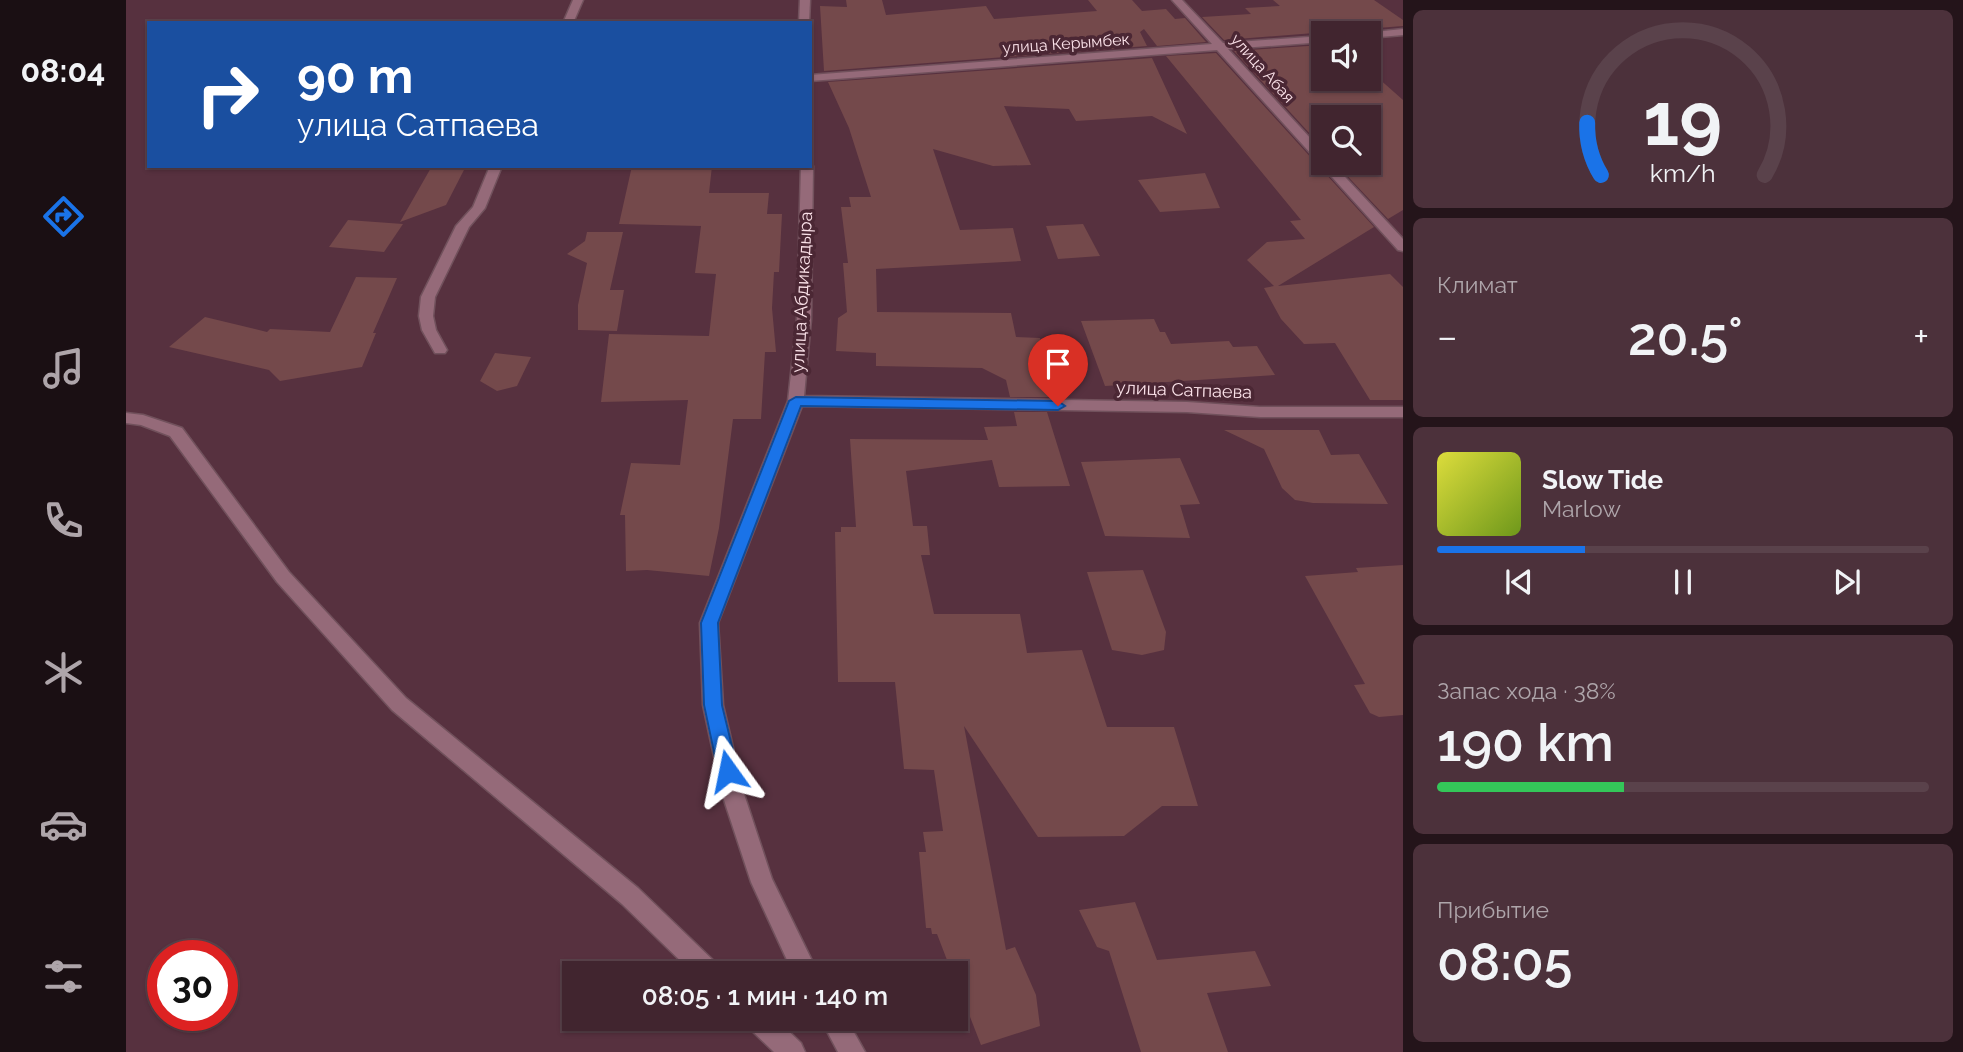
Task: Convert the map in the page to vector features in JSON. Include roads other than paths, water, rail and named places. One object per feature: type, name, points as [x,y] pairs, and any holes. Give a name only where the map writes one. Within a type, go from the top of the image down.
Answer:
[{"type":"street","points":[[569,21],[578,0]]},
{"type":"street","points":[[804,21],[805,0]]},
{"type":"street","name":"улица Абая","points":[[1177,0],[1311,146]]},
{"type":"street","points":[[1381,34],[1403,32]]},
{"type":"street","name":"улица Керымбек","points":[[812,78],[1311,40]]},
{"type":"street","points":[[440,350],[429,330],[426,316],[428,297],[463,226],[479,208],[495,168]]},
{"type":"street","name":"улица Абдикадыра","points":[[800,961],[762,882],[733,794],[713,705],[709,623],[796,401],[804,319],[807,168]]},
{"type":"street","name":"улица Абая","points":[[1337,175],[1403,247]]},
{"type":"street","name":"улица Сатпаева","points":[[796,401],[1187,407],[1260,412],[1403,412]]},
{"type":"street","points":[[126,418],[143,420],[176,432],[284,577],[399,704],[630,897],[697,961]]},
{"type":"street","points":[[770,1031],[792,1052]]},
{"type":"street","points":[[840,1031],[852,1052]]}]
